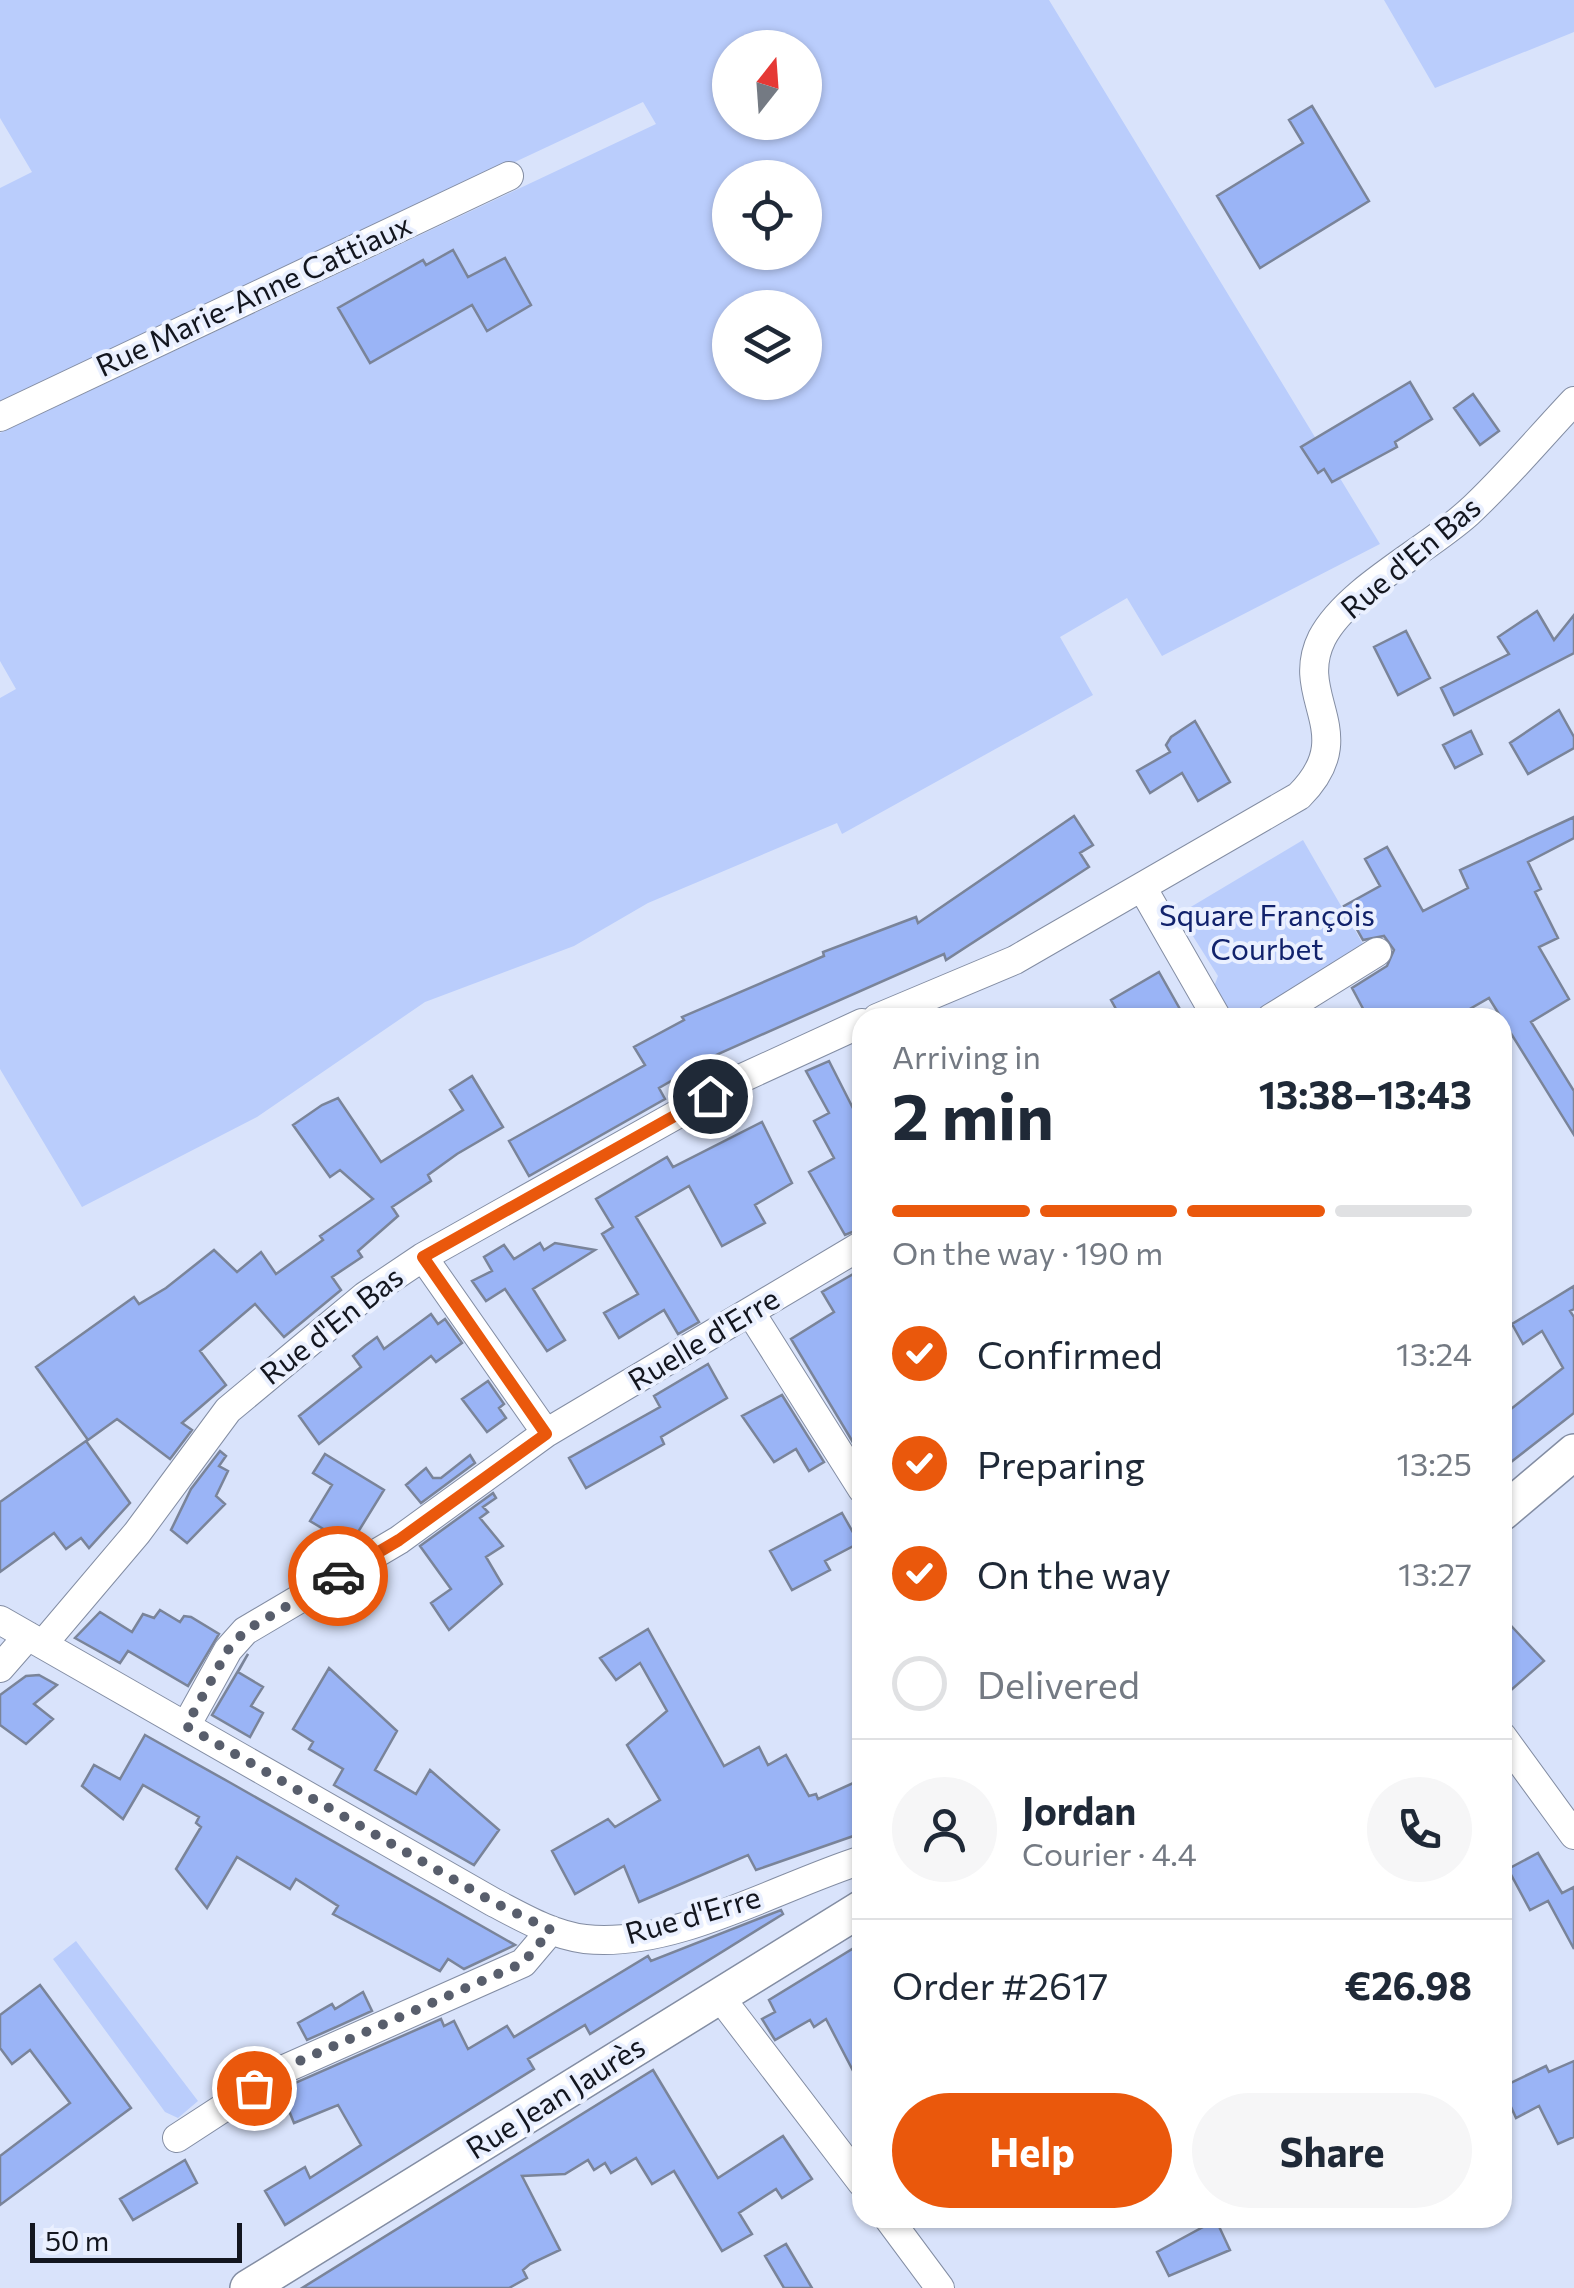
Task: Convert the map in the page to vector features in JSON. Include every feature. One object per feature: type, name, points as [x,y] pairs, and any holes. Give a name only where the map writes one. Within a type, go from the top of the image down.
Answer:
[{"type":"main road","points":[[1512,1505],[1574,1452]]},
{"type":"main road","name":"Rue Jean Jaurès","points":[[248,2288],[852,1914]]},
{"type":"street","name":"Rue Marie-Anne Cattiaux","points":[[0,417],[509,176]]},
{"type":"street","name":"Rue d'En Bas","points":[[901,1008],[1014,960],[1282,807],[1308,787],[1327,748],[1314,668],[1328,628],[1351,604],[1468,512],[1574,400]]},
{"type":"street","points":[[1142,886],[1212,1008]]},
{"type":"street","points":[[1287,1008],[1377,952]]},
{"type":"street","name":"Rue d'En Bas","points":[[0,1668],[35,1640],[138,1534],[201,1440],[228,1410],[365,1296],[423,1257],[760,1068],[852,1028]]},
{"type":"street","name":"Ruelle d'Erre","points":[[186,1726],[228,1650],[245,1631],[399,1540],[546,1434],[852,1251]]},
{"type":"street","points":[[423,1257],[546,1434]]},
{"type":"street","points":[[750,1313],[852,1473]]},
{"type":"street","name":"Rue d'Erre","points":[[0,1620],[493,1902],[551,1930],[584,1938],[641,1936],[852,1863]]},
{"type":"street","points":[[1512,1750],[1574,1835]]},
{"type":"street","points":[[177,2138],[280,2070],[523,1963],[551,1930]]},
{"type":"street","points":[[720,1997],[852,2169]]},
{"type":"street","points":[[895,2228],[940,2288]]},
{"type":"green space","points":[[0,0],[1049,0],[1380,544],[1162,656],[1127,598],[1060,637],[1093,695],[842,834],[837,823],[648,903],[574,946],[425,1002],[257,1117],[82,1207],[0,1069],[0,698],[16,689],[0,661],[0,433],[656,124],[643,102],[0,403],[0,188],[32,172],[0,118]]},
{"type":"green space","points":[[1384,0],[1574,0],[1574,32],[1435,88]]},
{"type":"green space","name":"Square François Courbet","points":[[1303,840],[1363,944],[1263,1008],[1225,1008],[1213,989],[1218,976],[1179,914]]},
{"type":"green space","points":[[76,1941],[198,2101],[178,2118],[165,2112],[53,1959]]},
{"type":"building","points":[[1312,106],[1369,201],[1260,268],[1217,196],[1303,143],[1289,120]]},
{"type":"building","points":[[453,250],[468,277],[505,258],[531,305],[487,331],[472,305],[370,363],[338,308],[423,260],[426,265]]},
{"type":"building","points":[[1410,382],[1432,419],[1395,442],[1397,447],[1332,482],[1324,469],[1318,473],[1301,447]]},
{"type":"building","points":[[1473,394],[1499,431],[1480,445],[1454,408]]},
{"type":"building","points":[[1537,611],[1554,640],[1574,615],[1574,653],[1454,715],[1441,688],[1509,654],[1498,637]]},
{"type":"building","points":[[1406,631],[1430,678],[1398,695],[1374,647]]},
{"type":"building","points":[[1559,710],[1574,737],[1574,748],[1528,774],[1510,743]]},
{"type":"building","points":[[1195,721],[1230,782],[1198,801],[1182,773],[1150,793],[1137,771],[1170,752],[1166,745],[1171,737]]},
{"type":"building","points":[[1471,731],[1482,754],[1455,768],[1443,745]]},
{"type":"building","points":[[1074,816],[1093,845],[1080,853],[1089,867],[946,960],[944,954],[718,1054],[659,1088],[665,1099],[529,1176],[509,1141],[645,1065],[634,1047],[684,1020],[682,1017],[824,956],[823,952],[916,917],[918,923]]},
{"type":"building","points":[[1574,817],[1574,838],[1528,862],[1541,889],[1535,892],[1558,938],[1539,947],[1569,999],[1531,1022],[1574,1091],[1574,1135],[1512,1035],[1512,1008],[1495,1008],[1489,998],[1472,1008],[1363,1008],[1352,988],[1387,966],[1394,950],[1384,936],[1363,940],[1344,906],[1380,886],[1365,859],[1387,847],[1423,911],[1468,888],[1460,870]]},
{"type":"building","points":[[1159,972],[1179,1008],[1115,1008],[1111,1000]]},
{"type":"building","points":[[829,1061],[852,1106],[852,1232],[845,1235],[809,1172],[834,1158],[814,1121],[829,1113],[806,1071]]},
{"type":"building","points":[[472,1076],[503,1127],[457,1154],[428,1175],[431,1181],[392,1207],[398,1216],[358,1251],[362,1257],[332,1277],[341,1290],[284,1337],[255,1304],[200,1351],[226,1385],[182,1423],[192,1430],[170,1459],[117,1419],[88,1440],[36,1367],[134,1297],[139,1304],[166,1288],[214,1250],[237,1272],[261,1252],[276,1274],[323,1240],[320,1236],[373,1199],[340,1170],[330,1177],[293,1125],[322,1105],[338,1098],[381,1162],[463,1110],[450,1090]]},
{"type":"building","points":[[762,1122],[792,1183],[755,1205],[765,1223],[722,1246],[689,1186],[636,1217],[699,1322],[678,1334],[664,1310],[619,1338],[604,1313],[638,1294],[602,1234],[613,1227],[596,1199],[667,1157],[673,1167]]},
{"type":"building","points":[[540,1243],[544,1250],[555,1243],[595,1250],[533,1289],[565,1340],[547,1351],[505,1289],[486,1301],[472,1281],[492,1271],[484,1257],[504,1245],[514,1259]]},
{"type":"building","points":[[852,1275],[852,1441],[791,1339],[834,1312],[822,1292]]},
{"type":"building","points":[[1574,1286],[1574,1309],[1570,1311],[1574,1317],[1574,1413],[1512,1461],[1512,1408],[1563,1368],[1542,1331],[1523,1344],[1512,1324]]},
{"type":"building","points":[[431,1314],[438,1324],[445,1319],[462,1343],[436,1362],[431,1356],[319,1444],[299,1416],[361,1367],[353,1356],[365,1346],[377,1337],[384,1349]]},
{"type":"building","points":[[708,1364],[727,1398],[661,1437],[664,1444],[586,1488],[569,1458],[660,1407],[654,1396]]},
{"type":"building","points":[[488,1381],[504,1404],[499,1408],[506,1418],[487,1432],[462,1399]]},
{"type":"building","points":[[782,1395],[824,1462],[809,1471],[796,1449],[774,1462],[742,1416]]},
{"type":"building","points":[[86,1441],[130,1503],[89,1548],[81,1538],[66,1549],[54,1533],[0,1572],[0,1502]]},
{"type":"building","points":[[220,1451],[226,1456],[219,1466],[228,1471],[216,1496],[225,1504],[187,1543],[171,1530],[191,1489]]},
{"type":"building","points":[[325,1454],[384,1490],[350,1545],[310,1521],[332,1485],[313,1473]]},
{"type":"building","points":[[470,1455],[475,1463],[421,1503],[406,1485],[426,1468],[433,1478],[441,1478]]},
{"type":"building","points":[[493,1493],[496,1498],[483,1507],[488,1512],[480,1518],[503,1546],[486,1557],[502,1584],[449,1630],[431,1603],[451,1589],[420,1546]]},
{"type":"building","points":[[842,1513],[852,1531],[852,1547],[825,1561],[830,1570],[792,1590],[770,1551]]},
{"type":"building","points":[[160,1610],[180,1622],[184,1616],[191,1617],[219,1634],[188,1686],[128,1651],[120,1663],[75,1638],[100,1612],[132,1632],[143,1614],[154,1618]]},
{"type":"building","points":[[1512,1627],[1544,1661],[1512,1689]]},
{"type":"building","points":[[648,1629],[724,1766],[759,1747],[768,1765],[786,1755],[809,1796],[816,1794],[818,1799],[852,1784],[852,1836],[756,1870],[748,1855],[639,1902],[624,1866],[575,1894],[552,1851],[608,1819],[615,1827],[660,1800],[627,1745],[667,1711],[640,1663],[616,1680],[600,1658]]},
{"type":"building","points":[[248,1654],[238,1672],[263,1687],[251,1706],[263,1713],[250,1737],[212,1715]]},
{"type":"building","points":[[329,1668],[397,1731],[375,1770],[416,1794],[430,1770],[499,1830],[474,1865],[334,1785],[343,1769],[309,1749],[313,1742],[293,1729]]},
{"type":"building","points":[[39,1675],[57,1685],[34,1704],[53,1719],[26,1744],[0,1725],[0,1695],[26,1676]]},
{"type":"building","points":[[145,1735],[515,1945],[464,1969],[448,1959],[440,1971],[333,1914],[338,1906],[296,1879],[290,1889],[237,1857],[207,1908],[176,1869],[201,1827],[196,1823],[199,1817],[143,1785],[123,1819],[82,1786],[94,1765],[120,1779]]},
{"type":"building","points":[[1538,1853],[1562,1893],[1574,1887],[1574,1949],[1548,1901],[1530,1910],[1512,1876],[1512,1867]]},
{"type":"building","points":[[781,1910],[783,1914],[590,2034],[585,2025],[528,2059],[534,2069],[285,2225],[265,2191],[305,2167],[310,2178],[361,2145],[338,2105],[294,2123],[281,2091],[288,2086],[441,2019],[444,2026],[454,2021],[468,2049],[507,2026],[514,2037],[648,1956],[651,1961]]},
{"type":"building","points":[[852,1949],[852,2069],[826,2019],[814,2027],[810,2020],[775,2040],[762,2019],[775,2012],[769,2000]]},
{"type":"building","points":[[40,1985],[131,2108],[0,2205],[0,2156],[70,2103],[30,2050],[12,2064],[0,2048],[0,2015]]},
{"type":"building","points":[[363,1992],[372,2011],[307,2040],[298,2023],[332,2004],[335,2009]]},
{"type":"building","points":[[1574,2061],[1574,2137],[1558,2144],[1539,2106],[1516,2118],[1512,2109],[1512,2082],[1546,2066],[1549,2072]]},
{"type":"building","points":[[653,2070],[718,2178],[783,2136],[812,2179],[782,2198],[776,2189],[739,2213],[752,2234],[722,2251],[674,2171],[652,2184],[636,2158],[611,2173],[605,2163],[594,2170],[588,2160],[565,2174],[522,2176],[560,2250],[530,2264],[523,2270],[527,2278],[509,2288],[302,2288]]},
{"type":"building","points":[[185,2160],[197,2183],[133,2220],[120,2199]]},
{"type":"building","points":[[1201,2228],[1220,2228],[1230,2250],[1169,2276],[1157,2252]]},
{"type":"building","points":[[786,2244],[812,2288],[784,2288],[765,2256]]},
{"type":"way so far","points":[[254,2088],[295,2063],[523,1963],[540,1948],[551,1930],[493,1902],[186,1726],[228,1650],[245,1631],[338,1576]]},
{"type":"route","points":[[338,1576],[399,1540],[546,1434],[423,1257],[710,1096]]}]
